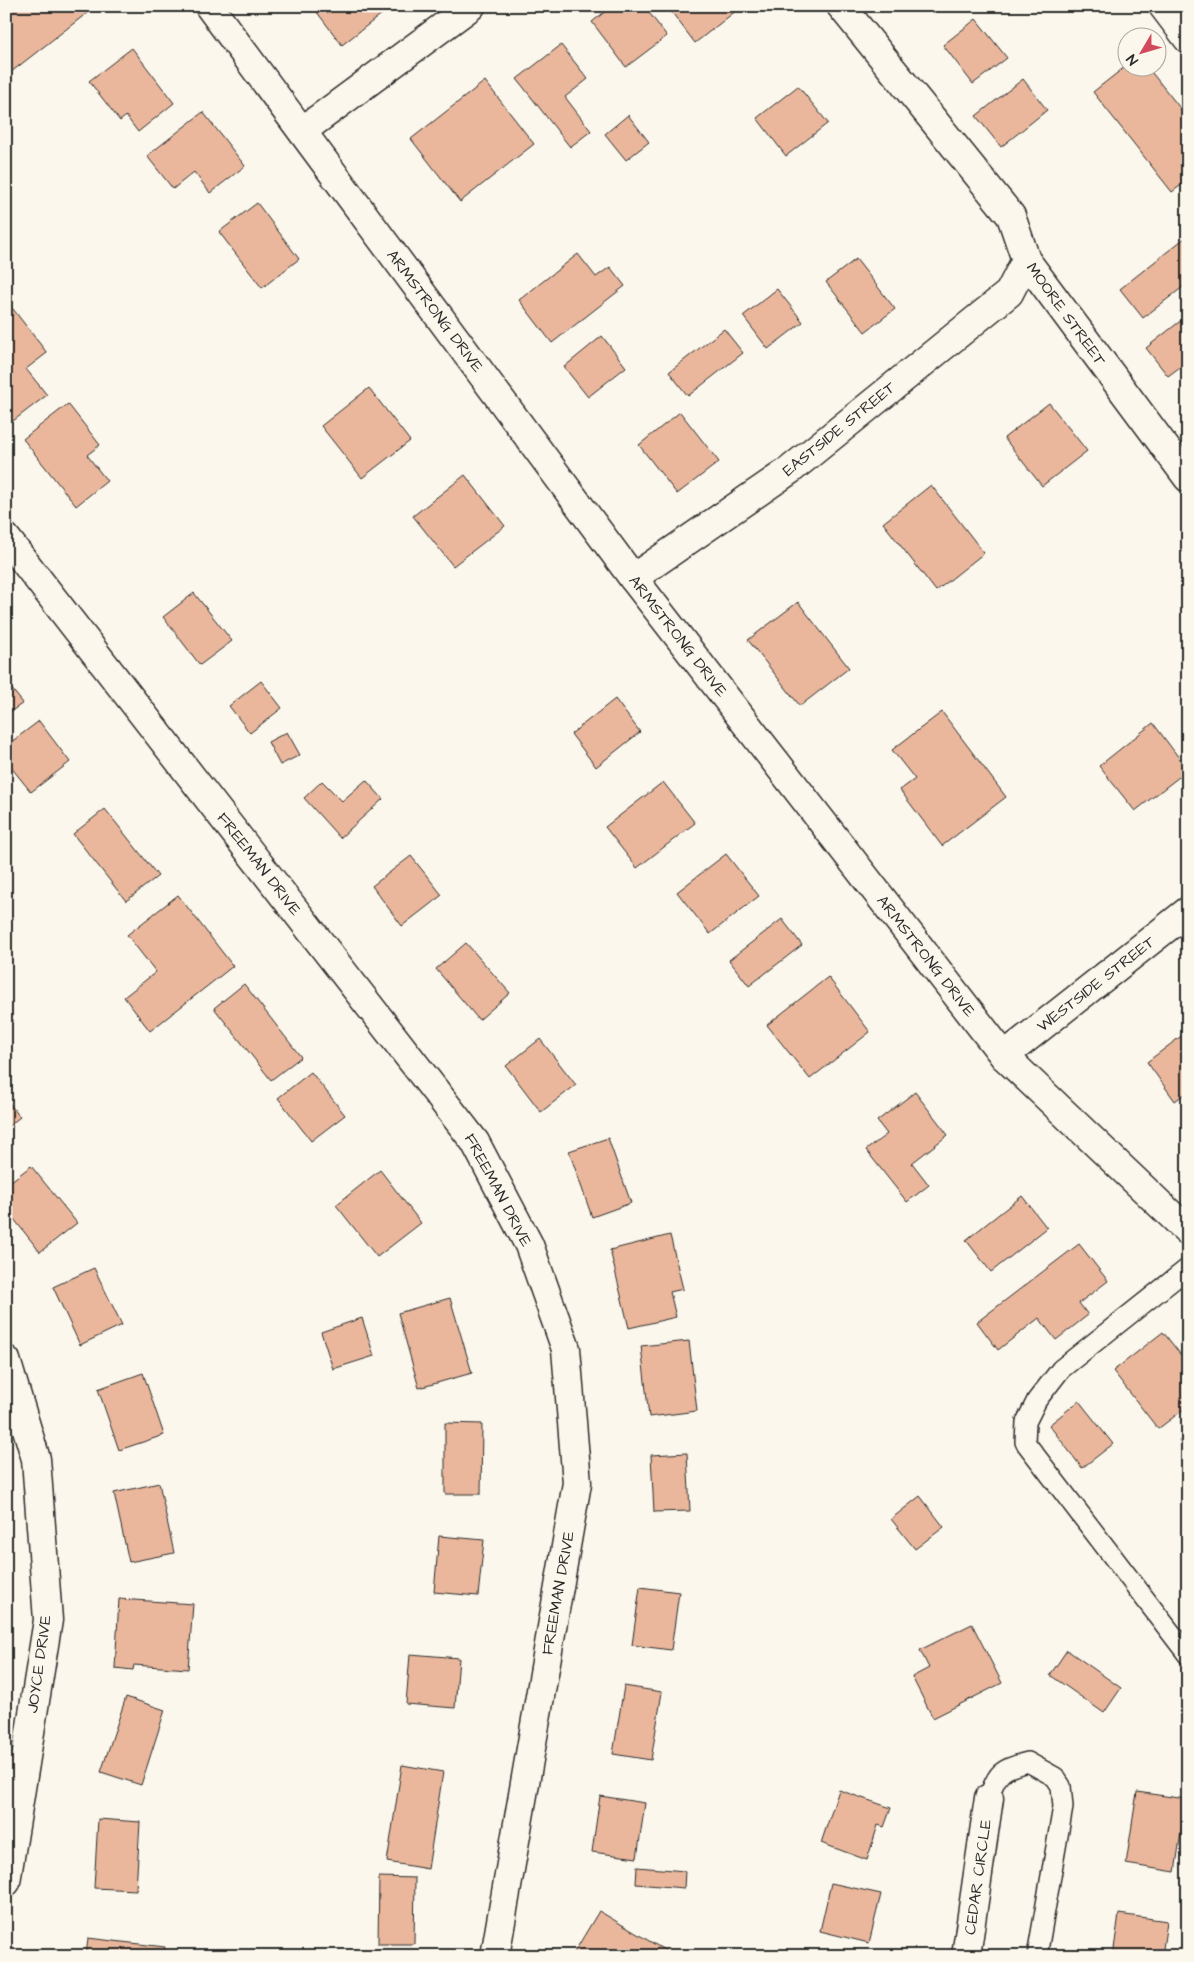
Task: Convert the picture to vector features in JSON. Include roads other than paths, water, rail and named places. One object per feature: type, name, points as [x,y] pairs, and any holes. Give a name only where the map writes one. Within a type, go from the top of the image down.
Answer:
[{"type":"street","name":"ARMSTRONG DRIVE","points":[[208,6],[633,578],[1004,1056],[1188,1230]]},
{"type":"street","points":[[302,131],[471,6]]},
{"type":"street","name":"MOORE STREET","points":[[841,6],[1011,216],[1026,260],[1188,478]]},
{"type":"street","points":[[1163,6],[1188,39]]},
{"type":"street","name":"EASTSIDE STREET","points":[[633,578],[790,470],[1009,293],[1026,260]]},
{"type":"street","name":"FREEMAN DRIVE","points":[[6,538],[475,1142],[529,1245],[566,1349],[577,1483],[495,1956]]},
{"type":"street","name":"WESTSIDE STREET","points":[[1004,1056],[1188,912]]},
{"type":"street","name":"JOYCE DRIVE","points":[[6,1360],[36,1459],[48,1620],[6,1882]]},
{"type":"street","name":"CEDAR CIRCLE","points":[[966,1956],[989,1798]]},
{"type":"lane","points":[[1188,1268],[1061,1369],[1037,1400],[1026,1422],[1025,1442],[1188,1655]]},
{"type":"lane","points":[[989,1798],[994,1779],[1010,1766],[1028,1762],[1055,1777],[1061,1786],[1063,1807],[1037,1956]]}]
